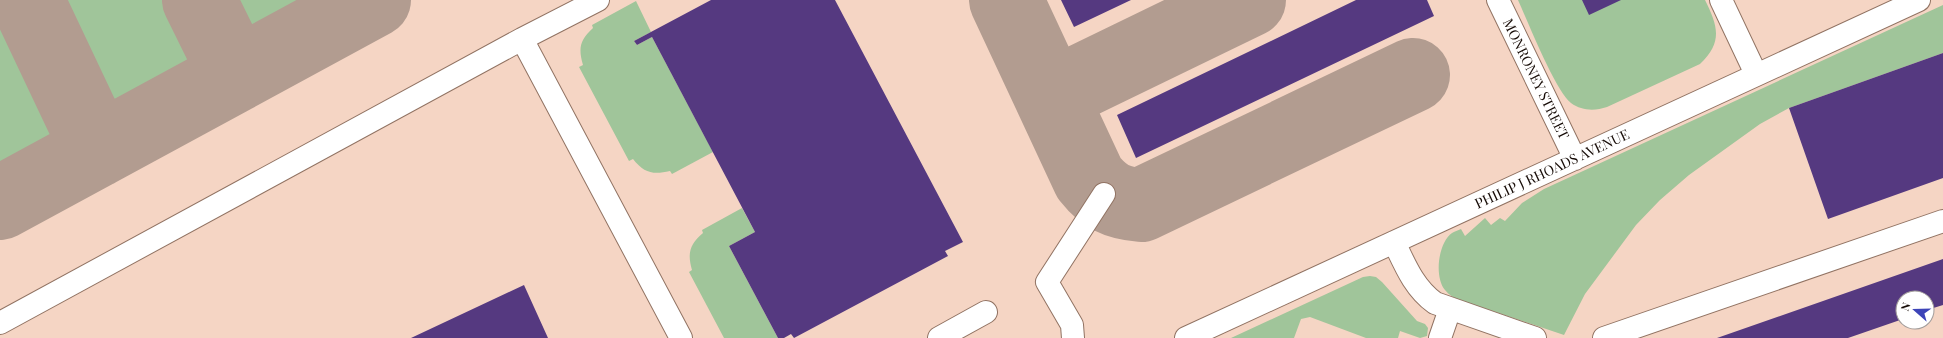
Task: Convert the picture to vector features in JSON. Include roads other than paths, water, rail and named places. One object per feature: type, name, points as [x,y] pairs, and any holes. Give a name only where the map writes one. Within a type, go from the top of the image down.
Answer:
[{"type":"lane","points":[[0,323],[522,39],[598,0]]},
{"type":"lane","name":"MONRONEY STREET","points":[[1498,0],[1574,159]]},
{"type":"lane","points":[[1721,0],[1756,74]]},
{"type":"lane","name":"PHILIP J RHOADS AVENUE","points":[[1186,338],[1919,0]]},
{"type":"lane","points":[[522,39],[681,338]]},
{"type":"lane","points":[[1073,338],[1072,325],[1047,282],[1104,194]]},
{"type":"lane","points":[[1604,338],[1943,221]]},
{"type":"lane","points":[[1394,242],[1408,271],[1423,294],[1435,303],[1535,338]]},
{"type":"lane","points":[[1440,338],[1450,309]]},
{"type":"lane","points":[[939,338],[986,312]]}]
